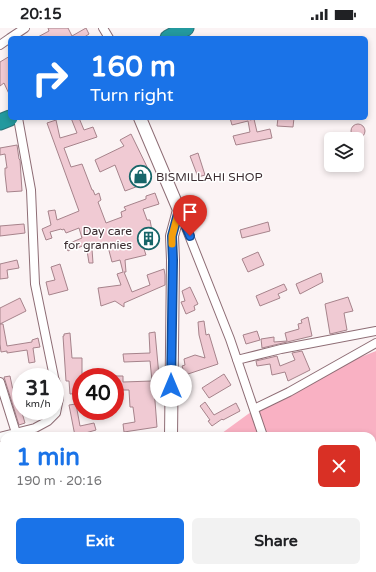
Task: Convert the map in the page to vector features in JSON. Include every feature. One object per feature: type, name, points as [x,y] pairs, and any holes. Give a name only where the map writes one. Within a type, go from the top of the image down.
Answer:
[{"type":"highway","points":[[172,36],[186,28]]},
{"type":"street","points":[[13,36],[25,28]]},
{"type":"street","points":[[18,120],[31,190],[35,284],[52,368]]},
{"type":"street","points":[[141,120],[216,303],[261,432]]},
{"type":"street","points":[[171,432],[172,236],[179,210]]},
{"type":"street","points":[[237,360],[281,349],[376,331]]},
{"type":"street","points":[[254,409],[290,392],[376,343]]},
{"type":"street","points":[[0,382],[15,432]]},
{"type":"street","points":[[22,432],[34,428],[49,420]]},
{"type":"shaded area","points":[[376,351],[376,432],[223,432],[270,398],[328,370]]},
{"type":"building","points":[[48,28],[68,28],[72,36],[40,36],[49,31]]},
{"type":"building","points":[[86,28],[89,34],[86,36],[72,36]]},
{"type":"building","points":[[8,57],[8,92],[4,83],[0,86],[0,62]]},
{"type":"building","points":[[56,120],[60,138],[77,133],[72,120],[80,120],[84,130],[93,127],[97,137],[64,148],[71,167],[82,164],[92,190],[95,195],[99,193],[101,200],[98,202],[106,223],[122,217],[121,212],[126,210],[124,207],[146,199],[146,196],[155,193],[159,204],[143,209],[147,220],[150,220],[155,247],[144,249],[146,255],[125,260],[126,272],[124,272],[132,292],[150,285],[147,275],[164,269],[165,285],[124,303],[124,307],[115,301],[101,306],[98,288],[121,285],[117,274],[123,272],[120,260],[112,262],[107,243],[92,249],[93,263],[89,263],[86,244],[78,248],[77,246],[68,251],[65,245],[82,238],[79,228],[66,233],[64,229],[50,232],[52,238],[46,240],[42,229],[51,225],[48,211],[55,210],[57,220],[79,211],[47,123]]},
{"type":"building","points":[[231,120],[254,120],[257,132],[270,129],[272,138],[236,145],[233,136],[250,132],[248,121],[232,125]]},
{"type":"building","points":[[278,120],[294,120],[293,127],[277,126]]},
{"type":"building","points":[[358,124],[364,128],[365,131],[364,134],[364,132],[351,131],[353,126]]},
{"type":"building","points":[[131,134],[151,175],[142,180],[144,184],[125,191],[115,165],[100,172],[95,160],[124,146],[120,140]]},
{"type":"building","points":[[17,145],[20,160],[22,191],[7,192],[5,168],[7,168],[5,154],[0,155],[0,148]]},
{"type":"building","points":[[198,153],[205,175],[198,177],[190,156]]},
{"type":"building","points":[[268,222],[270,231],[242,238],[240,230]]},
{"type":"building","points":[[24,224],[25,233],[0,236],[0,226]]},
{"type":"building","points":[[258,252],[264,265],[248,272],[242,259]]},
{"type":"building","points":[[17,260],[19,268],[7,270],[8,278],[0,279],[0,264]]},
{"type":"building","points":[[60,264],[68,290],[49,295],[46,282],[55,280],[51,267]]},
{"type":"building","points":[[321,273],[323,282],[300,294],[296,284]]},
{"type":"building","points":[[284,284],[287,290],[278,294],[280,298],[260,306],[256,296]]},
{"type":"building","points":[[190,287],[198,304],[194,306],[195,310],[186,314],[181,302],[185,301],[182,291]]},
{"type":"building","points":[[348,297],[353,311],[344,313],[347,330],[330,334],[325,304]]},
{"type":"building","points":[[20,298],[26,311],[0,324],[0,308]]},
{"type":"building","points":[[308,317],[312,336],[262,348],[261,339],[274,337],[274,342],[287,341],[285,333],[299,329],[298,324],[302,323],[301,320]]},
{"type":"building","points":[[204,321],[206,335],[209,334],[218,364],[185,375],[182,366],[185,365],[184,359],[195,355],[205,358],[199,335],[198,322]]},
{"type":"building","points":[[0,324],[3,324],[7,346],[32,342],[32,340],[38,338],[40,347],[33,348],[35,362],[29,363],[27,350],[7,353],[7,351],[1,352]]},
{"type":"building","points":[[257,331],[260,340],[246,344],[243,335]]},
{"type":"building","points":[[155,332],[160,387],[154,388],[157,427],[124,432],[123,424],[135,422],[133,407],[130,407],[129,390],[124,390],[124,382],[152,381],[150,361],[124,362],[123,354],[150,353],[149,333]]},
{"type":"building","points":[[70,333],[72,358],[82,358],[82,368],[72,368],[72,394],[70,394],[69,381],[66,381],[64,334]]},
{"type":"building","points":[[302,351],[310,370],[288,381],[285,372],[272,375],[270,364],[257,366],[256,361],[277,356],[280,366],[295,360],[292,353]]},
{"type":"building","points":[[224,374],[231,385],[209,398],[202,388]]},
{"type":"building","points":[[10,376],[12,386],[12,403],[4,377]]},
{"type":"building","points":[[205,402],[214,415],[236,403],[240,411],[223,420],[222,419],[212,426],[208,421],[210,420],[200,406]]},
{"type":"building","points":[[69,405],[72,405],[72,420],[79,420],[80,426],[94,423],[96,430],[89,432],[74,432]]},
{"type":"building","points":[[17,420],[24,420],[25,423],[19,425]]},
{"type":"slow traffic","points":[[172,244],[172,236],[179,210],[182,216]]},
{"type":"place","name":"BISMILLAHI SHOP","points":[[140,177]]},
{"type":"place","name":"Day care for grannies","points":[[148,238]]},
{"type":"route","points":[[171,386],[172,236],[179,210],[190,236]]}]
